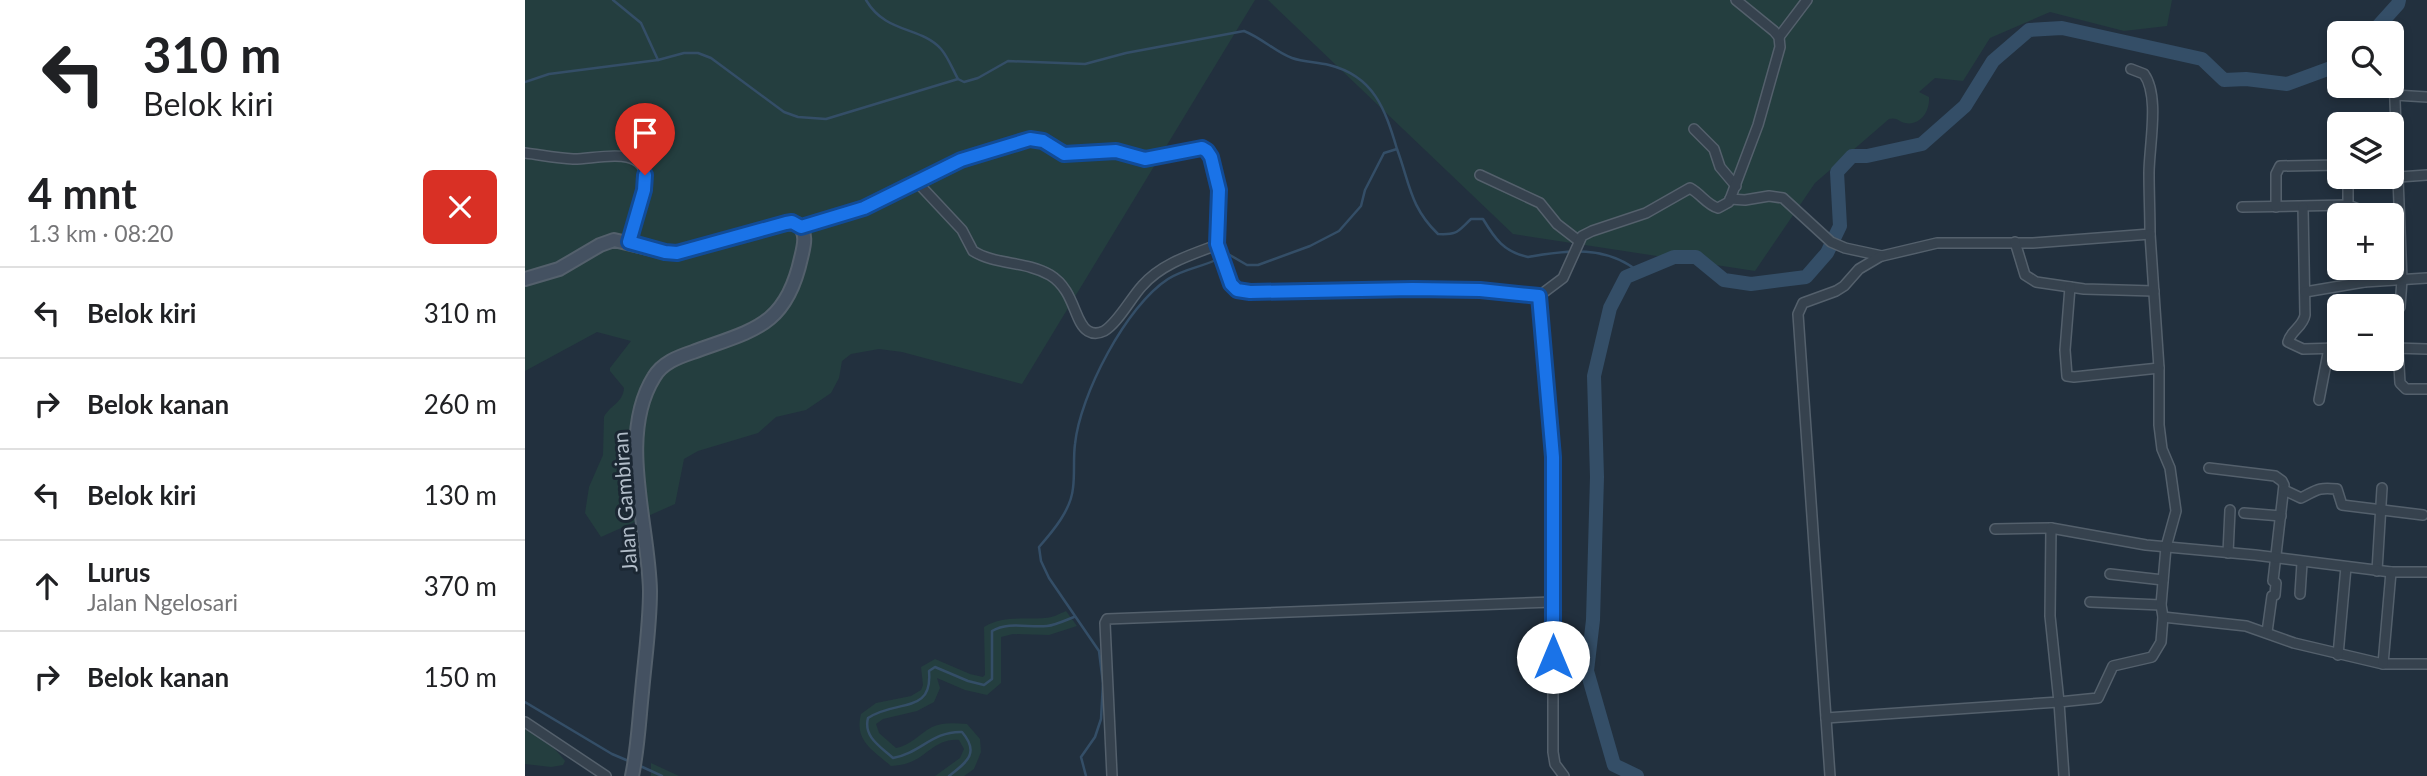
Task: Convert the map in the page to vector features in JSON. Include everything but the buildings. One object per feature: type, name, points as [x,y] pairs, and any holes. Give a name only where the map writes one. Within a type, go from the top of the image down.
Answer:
[{"type":"street","points":[[525,279],[559,270],[600,244],[614,240],[677,253],[786,223],[792,222],[801,227],[864,208],[961,160],[1030,139],[1043,141],[1064,154],[1116,151],[1145,159],[1202,148],[1207,151],[1219,190],[1220,252],[1231,284],[1237,290],[1480,290],[1539,296],[1563,278],[1582,236],[1646,213],[1690,188],[1698,192],[1710,206],[1718,208],[1730,199],[1758,125],[1780,47],[1779,37],[1807,0]]},
{"type":"street","points":[[1738,1],[1779,37]]},
{"type":"street","points":[[1826,718],[2098,698],[2113,666],[2152,657],[2161,642],[2166,547],[2176,511],[2170,468],[2161,439],[2150,234],[2151,88],[2144,74],[2130,69]]},
{"type":"street","points":[[2404,95],[2427,97]]},
{"type":"street","points":[[1694,129],[1714,149],[1720,167],[1736,186]]},
{"type":"street","points":[[525,153],[575,159],[617,154],[637,162],[646,182],[629,242]]},
{"type":"street","points":[[2276,207],[2276,174],[2280,166],[2327,165]]},
{"type":"street","points":[[1480,175],[1541,203],[1576,247]]},
{"type":"street","points":[[2404,177],[2427,175]]},
{"type":"street","points":[[917,181],[963,230],[973,251],[1034,267],[1060,282],[1070,296],[1082,326],[1092,333],[1107,330],[1143,285],[1159,272],[1183,258],[1220,252]]},
{"type":"street","points":[[1730,199],[1745,200],[1769,195],[1783,198],[1831,242],[1882,256]]},
{"type":"street","points":[[2242,206],[2327,206]]},
{"type":"street","points":[[2303,207],[2304,322],[2289,337],[2289,343],[2303,349],[2327,348]]},
{"type":"street","name":"Jalan Gambiran","points":[[634,768],[649,616],[648,567],[636,432],[641,404],[653,377],[662,366],[684,355],[746,333],[766,322],[780,309],[793,288],[799,269],[804,240],[801,227]]},
{"type":"street","points":[[1830,776],[1798,314],[1804,303],[1836,291],[1859,269],[1882,256],[1937,243],[2015,242],[2150,234]]},
{"type":"street","points":[[2015,242],[2022,269],[2029,280],[2070,287],[2154,291]]},
{"type":"street","points":[[2404,280],[2427,278]]},
{"type":"street","points":[[2305,292],[2364,282],[2402,280],[2401,294]]},
{"type":"street","points":[[2070,287],[2065,357],[2067,376],[2159,368]]},
{"type":"street","points":[[1539,296],[1553,457],[1553,752],[1555,764],[1564,776]]},
{"type":"street","points":[[2404,348],[2427,349]]},
{"type":"street","points":[[2319,400],[2327,358]]},
{"type":"street","points":[[2398,371],[2402,387],[2427,389]]},
{"type":"street","points":[[2209,468],[2275,476],[2282,481],[2284,491],[2273,581],[2276,583],[2275,595],[2271,596],[2267,632]]},
{"type":"street","points":[[2377,570],[2382,488]]},
{"type":"street","points":[[2284,491],[2301,498],[2313,489],[2337,489],[2342,505],[2423,514]]},
{"type":"street","points":[[2228,553],[2230,510]]},
{"type":"street","points":[[2244,513],[2281,516]]},
{"type":"street","points":[[2051,528],[2050,616],[2064,776]]},
{"type":"street","points":[[1995,529],[2051,528],[2166,547],[2392,572],[2427,572]]},
{"type":"street","points":[[2299,594],[2302,562]]},
{"type":"street","points":[[2338,655],[2346,567]]},
{"type":"street","points":[[2383,664],[2392,572]]},
{"type":"street","points":[[2110,574],[2163,580]]},
{"type":"street","points":[[2090,602],[2161,605]]},
{"type":"street","points":[[1112,776],[1105,623],[1107,619],[1553,603]]},
{"type":"street","points":[[2163,617],[2246,626],[2338,655],[2383,664],[2427,664]]},
{"type":"street","points":[[525,722],[606,776]]},
{"type":"green space","points":[[525,0],[1255,0],[1022,384],[902,352],[879,349],[851,354],[842,361],[839,378],[831,393],[806,410],[776,417],[758,433],[698,451],[684,459],[675,504],[601,537],[585,513],[589,487],[603,455],[604,417],[619,401],[624,388],[610,368],[631,341],[597,332],[525,371]]},
{"type":"green space","points":[[1268,0],[2172,0],[2167,26],[2124,31],[2050,12],[1990,38],[1963,81],[1935,78],[1919,92],[1929,97],[1928,107],[1920,120],[1905,123],[1889,119],[1815,183],[1755,271],[1513,234]]},
{"type":"green space","points":[[1066,611],[1077,626],[1049,635],[1013,634],[1001,637],[1001,683],[987,695],[965,690],[937,678],[940,688],[934,702],[917,711],[883,719],[876,724],[879,733],[896,748],[906,745],[936,725],[967,724],[980,739],[981,752],[974,769],[964,776],[935,776],[960,758],[964,749],[959,740],[944,742],[915,760],[891,766],[872,750],[863,738],[860,731],[861,714],[876,703],[911,696],[921,690],[921,667],[935,659],[983,677],[984,627],[1006,619],[1050,617]]},
{"type":"green space","points":[[525,728],[557,751],[565,761],[563,765],[551,767],[525,764]]},
{"type":"green space","points":[[651,763],[679,776],[651,776]]},
{"type":"waterway","points":[[613,0],[641,23],[658,60]]},
{"type":"waterway","points":[[866,0],[883,19],[933,42],[944,52],[958,79]]},
{"type":"waterway","points":[[2383,21],[2399,0]]},
{"type":"waterway","points":[[1637,776],[1614,765],[1587,671],[1593,620],[1597,477],[1594,376],[1610,308],[1626,277],[1674,257],[1696,257],[1724,280],[1751,284],[1806,277],[1827,253],[1840,226],[1837,172],[1852,156],[1867,156],[1922,144],[1965,106],[1993,61],[2029,30],[2062,28],[2202,59],[2224,80],[2246,79],[2287,84],[2327,69]]},
{"type":"waterway","points":[[525,82],[549,74],[698,53],[711,58],[784,112],[798,117],[826,119],[958,79],[964,82],[978,78],[1008,61],[1085,64],[1126,53],[1244,31],[1292,58],[1329,65],[1357,77],[1367,86],[1382,108],[1397,149]]},
{"type":"waterway","points":[[1224,256],[1228,254],[1247,265],[1258,265],[1310,246],[1339,231],[1361,206],[1365,190],[1384,153],[1397,149],[1416,204],[1438,234],[1454,233],[1471,219],[1483,219],[1501,244],[1520,255],[1528,257],[1586,252],[1613,257],[1639,272]]},
{"type":"waterway","points":[[1086,776],[1081,757],[1095,737],[1101,719],[1103,683],[1099,651],[1049,578],[1041,561],[1039,547],[1069,504],[1079,424],[1096,377],[1121,330],[1136,309],[1168,279],[1218,259]]},
{"type":"waterway","points":[[949,776],[966,761],[971,751],[962,732],[934,738],[911,752],[893,758],[878,746],[871,736],[868,731],[868,718],[919,700],[929,685],[929,671],[935,667],[984,685],[992,679],[992,631],[998,628],[1050,625],[1074,617]]},
{"type":"waterway","points":[[525,702],[612,754],[631,762]]},
{"type":"waterway","points":[[638,765],[662,776]]},
{"type":"route","points":[[645,175],[646,182],[629,242],[677,253],[786,223],[792,222],[801,227],[848,214],[961,160],[1030,139],[1043,141],[1064,154],[1116,151],[1145,159],[1202,148],[1211,157],[1219,190],[1217,244],[1231,284],[1237,290],[1480,290],[1539,296],[1553,457],[1553,657]]}]
